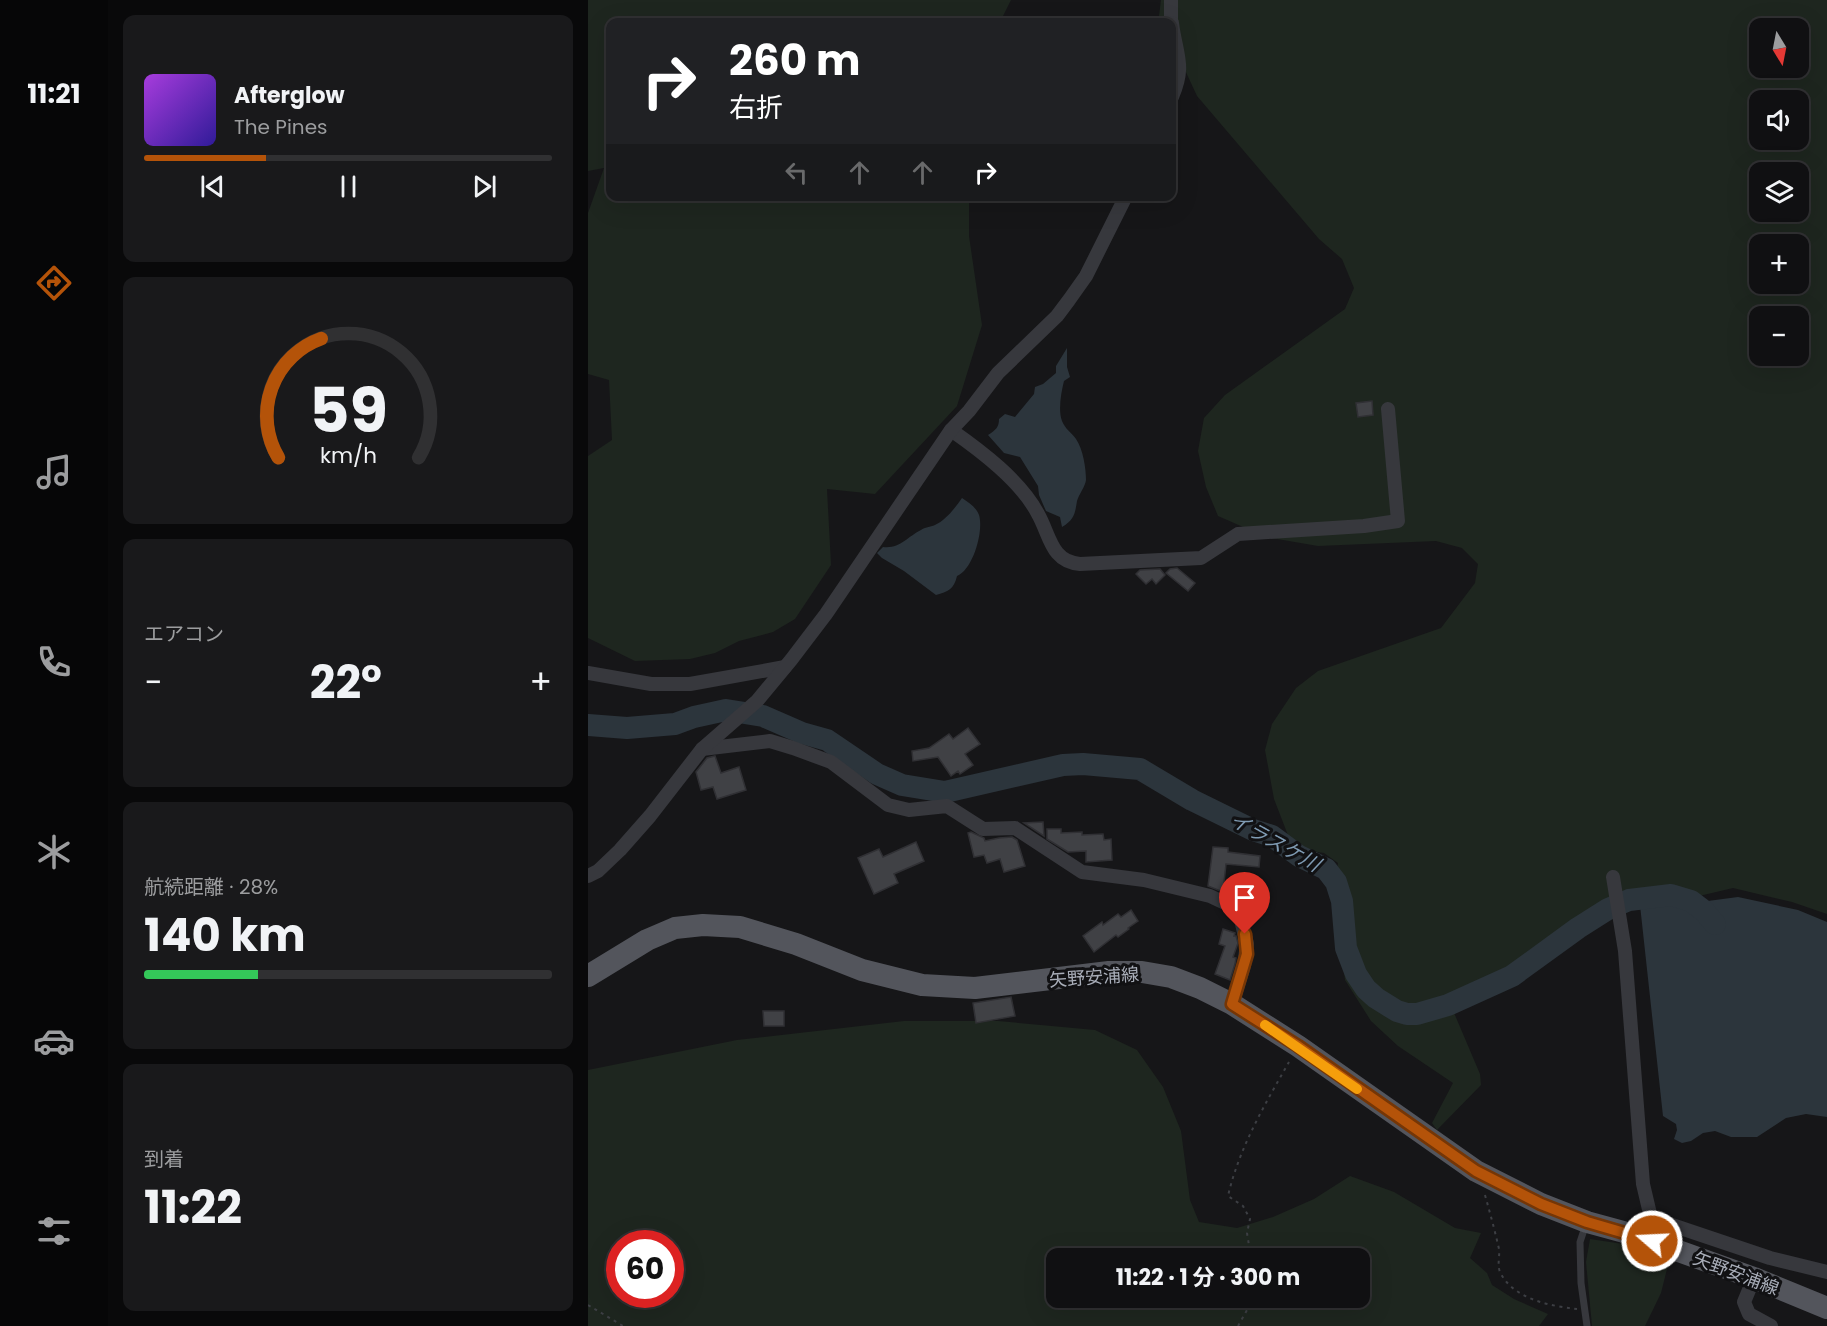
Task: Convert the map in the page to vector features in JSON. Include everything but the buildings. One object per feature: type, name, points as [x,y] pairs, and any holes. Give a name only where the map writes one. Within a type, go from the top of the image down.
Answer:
[{"type":"main road","name":"矢野安浦線","points":[[588,976],[647,940],[675,928],[703,925],[740,927],[796,944],[862,970],[922,985],[975,988],[1108,972],[1142,972],[1171,977],[1232,1004],[1298,1046],[1476,1171],[1541,1204],[1587,1222],[1631,1234],[1754,1278],[1827,1308]]},
{"type":"street","points":[[1171,0],[1171,18]]},
{"type":"street","points":[[1176,44],[1181,64],[1176,86]]},
{"type":"street","points":[[588,876],[620,850],[650,816],[702,749],[757,701],[785,667],[826,614],[872,543],[951,430],[969,411],[998,373],[1057,316],[1070,300],[1086,276],[1124,201]]},
{"type":"street","points":[[951,430],[984,453],[1022,492],[1038,513],[1049,541],[1058,554],[1069,563],[1080,564],[1201,558],[1238,534],[1364,526],[1398,521],[1388,409]]},
{"type":"street","points":[[588,673],[651,684],[690,684],[785,667]]},
{"type":"street","points":[[702,749],[770,741],[831,762],[888,805],[909,810],[947,806],[983,828],[1015,828],[1082,872],[1144,880],[1210,896],[1227,904],[1240,920],[1247,944],[1244,966],[1232,1004]]},
{"type":"street","points":[[1613,877],[1625,951],[1643,1184],[1651,1218]]},
{"type":"street","points":[[1631,1234],[1641,1223],[1651,1218],[1770,1258],[1827,1272]]},
{"type":"street","points":[[1754,1278],[1744,1302],[1749,1314],[1771,1326]]},
{"type":"lane","points":[[1587,1222],[1580,1242],[1581,1283],[1587,1326]]},
{"type":"path","points":[[1249,1248],[1246,1233],[1250,1219],[1243,1206],[1228,1196],[1245,1146],[1262,1110],[1298,1046]]},
{"type":"path","points":[[1476,1171],[1492,1220],[1499,1251],[1499,1270],[1506,1281],[1519,1292],[1540,1302],[1586,1310]]},
{"type":"path","points":[[588,1305],[623,1326]]},
{"type":"path","points":[[1238,1326],[1248,1308]]},
{"type":"shaded area","points":[[588,0],[1011,0],[1002,18],[606,18],[606,201],[969,201],[969,236],[982,325],[957,406],[875,494],[827,489],[831,565],[795,619],[773,632],[739,641],[715,653],[690,659],[635,661],[588,638],[588,456],[612,440],[609,380],[588,374],[588,213],[604,168],[588,171]]},
{"type":"shaded area","points":[[1161,0],[1827,0],[1827,914],[1792,902],[1733,888],[1695,897],[1663,893],[1635,895],[1603,908],[1488,984],[1449,1001],[1480,1074],[1481,1085],[1437,1130],[1432,1123],[1453,1083],[1398,1046],[1371,1021],[1345,980],[1334,890],[1338,863],[1324,853],[1303,850],[1291,843],[1274,799],[1265,750],[1272,724],[1296,688],[1318,671],[1441,628],[1475,583],[1478,564],[1462,548],[1436,541],[1318,546],[1266,537],[1218,516],[1206,487],[1198,451],[1204,418],[1225,395],[1345,309],[1354,288],[1342,259],[1319,239],[1197,96],[1176,51],[1176,18],[1160,18]]},
{"type":"shaded area","points":[[1067,348],[1067,367],[1070,377],[1064,381],[1060,412],[1063,424],[1081,448],[1086,480],[1073,516],[1062,527],[1060,517],[1046,511],[1038,486],[1020,457],[1004,453],[988,435],[997,428],[999,419],[1005,414],[1015,417],[1034,394],[1035,387],[1043,384],[1056,373],[1056,366]]},
{"type":"shaded area","points":[[962,498],[974,507],[979,515],[980,530],[976,549],[968,566],[957,576],[952,587],[947,591],[936,595],[877,553],[883,547],[899,544],[923,529],[939,523]]},
{"type":"shaded area","points":[[1738,897],[1798,910],[1827,922],[1827,1117],[1806,1114],[1786,1118],[1757,1137],[1731,1137],[1715,1131],[1703,1133],[1691,1141],[1682,1143],[1674,1139],[1676,1124],[1663,1116],[1640,905],[1685,904]]},
{"type":"shaded area","points":[[904,1021],[998,1021],[1095,1030],[1137,1050],[1163,1087],[1181,1131],[1190,1200],[1199,1222],[1237,1228],[1273,1217],[1314,1199],[1350,1176],[1394,1192],[1455,1228],[1481,1233],[1470,1258],[1487,1273],[1492,1285],[1514,1299],[1548,1314],[1539,1326],[588,1326],[588,1070],[737,1040]]},
{"type":"shaded area","points":[[1590,1239],[1630,1245],[1668,1265],[1661,1293],[1645,1326],[1592,1326],[1586,1262]]},
{"type":"waterway","name":"イラスケ川","points":[[588,725],[627,728],[675,724],[726,710],[763,716],[802,733],[827,740],[877,774],[902,785],[945,792],[1063,765],[1083,764],[1140,769],[1192,800],[1253,830],[1272,836],[1299,856],[1326,869],[1336,882],[1342,901],[1346,948],[1356,974],[1366,989],[1376,998],[1397,1011],[1407,1014],[1417,1014],[1448,1005],[1512,976],[1578,928],[1608,909],[1629,900],[1671,895],[1691,901],[1715,924]]},
{"type":"slow traffic","points":[[1265,1025],[1357,1089]]},
{"type":"route","points":[[1245,934],[1247,954],[1232,1004],[1298,1046],[1339,1077],[1476,1171],[1541,1204],[1587,1222],[1652,1241]]}]
